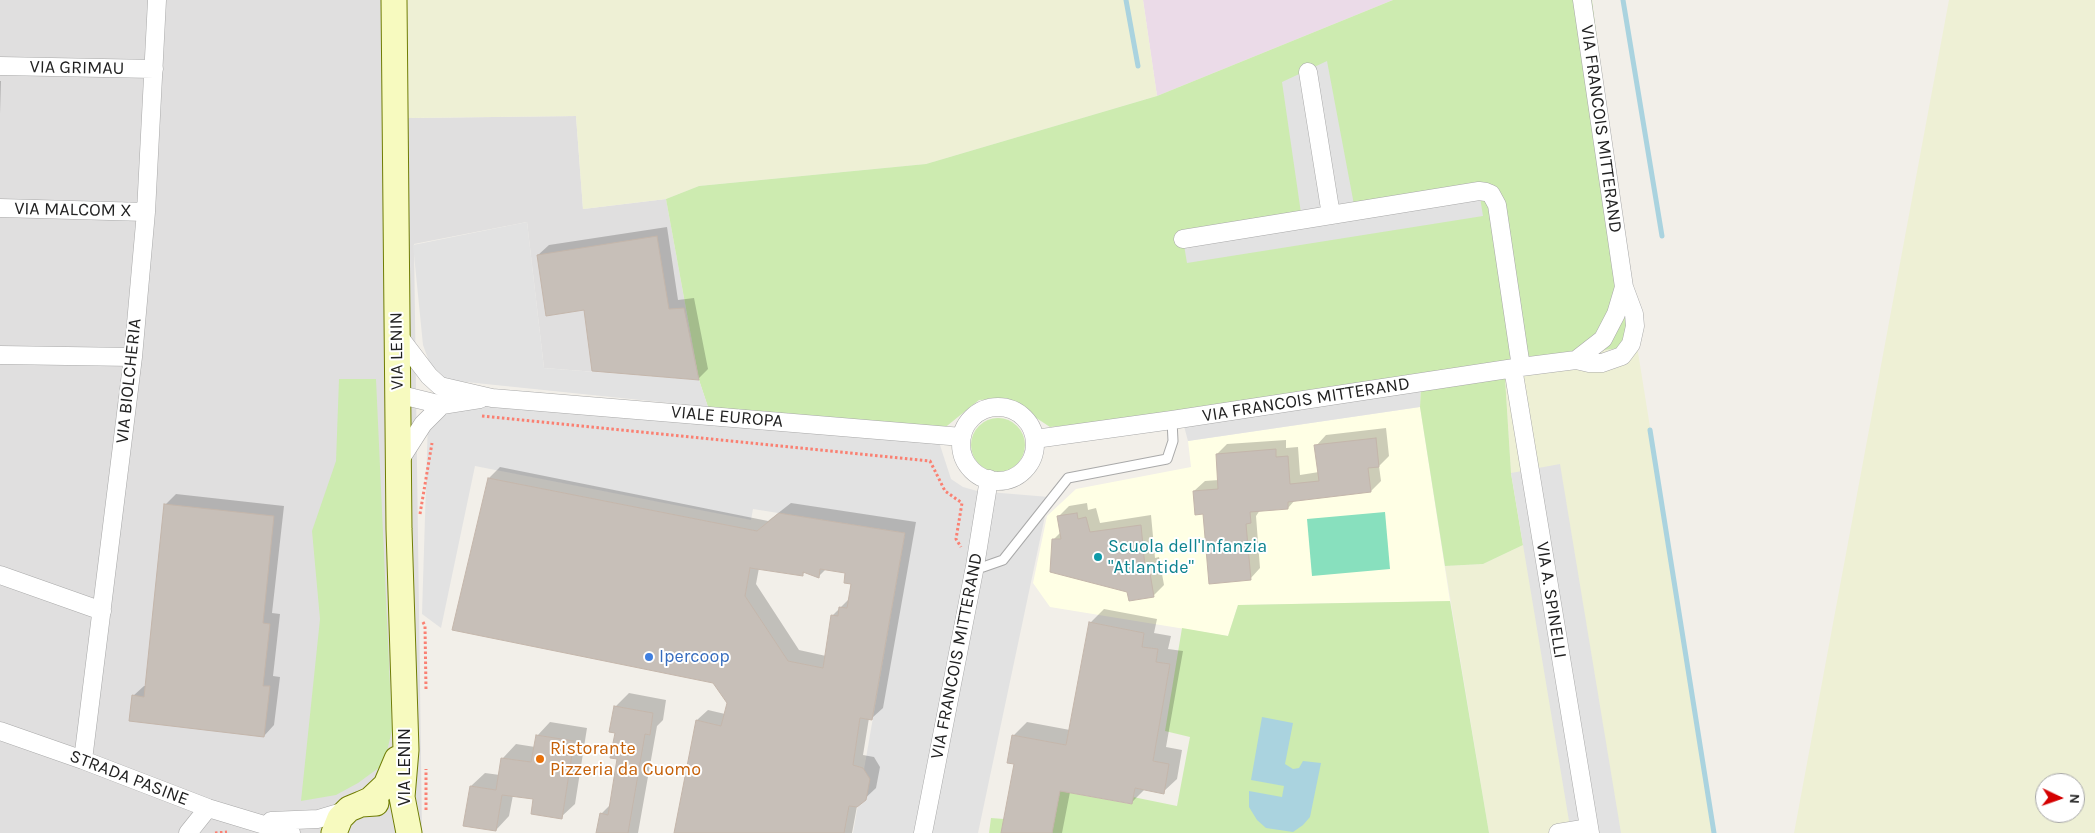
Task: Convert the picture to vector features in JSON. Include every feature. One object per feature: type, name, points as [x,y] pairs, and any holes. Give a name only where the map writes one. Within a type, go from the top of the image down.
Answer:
[{"type":"main road","name":"VIA LENIN","points":[[394,0],[398,463],[415,700],[406,750],[402,797],[409,833]]},
{"type":"main road","name":"VIA LENIN","points":[[355,806],[379,794],[386,786],[395,768],[400,740],[415,700]]},
{"type":"main road","points":[[334,833],[340,818],[355,806],[373,802],[386,805],[400,816],[409,833]]},
{"type":"street","name":"VIA BIOLCHERIA","points":[[83,760],[133,357],[146,212],[157,0]]},
{"type":"street","name":"VIA FRANCOIS MITTERAND","points":[[1035,439],[1517,367],[1576,360],[1589,363],[1612,360],[1622,356],[1631,344],[1636,326],[1634,314],[1624,287],[1582,0]]},
{"type":"street","name":"VIA GRIMAU","points":[[0,66],[154,69]]},
{"type":"street","points":[[1308,72],[1331,215]]},
{"type":"street","name":"VIA A. SPINELLI","points":[[1183,239],[1479,191],[1491,194],[1497,205],[1517,367],[1589,830]]},
{"type":"street","name":"VIA MALCOM X","points":[[0,208],[146,212]]},
{"type":"street","points":[[1576,360],[1602,340],[1616,314],[1624,287]]},
{"type":"street","points":[[397,334],[429,376],[440,386]]},
{"type":"street","points":[[0,355],[133,357]]},
{"type":"street","points":[[397,394],[421,387],[440,386],[492,398]]},
{"type":"street","points":[[397,394],[442,405],[492,398]]},
{"type":"street","name":"VIALE EUROPA","points":[[492,398],[962,437]]},
{"type":"street","points":[[398,463],[423,424],[442,405]]},
{"type":"street","points":[[993,407],[1005,407],[1016,411],[1032,427],[1035,439],[1033,456],[1023,472],[1001,481],[989,480],[975,472],[965,459],[962,448],[962,437],[966,426],[982,410],[993,407]]},
{"type":"street","name":"VIA FRANCOIS MITTERAND","points":[[923,833],[976,558],[989,480]]},
{"type":"street","points":[[0,575],[102,611]]},
{"type":"street","name":"STRADA PASINE","points":[[0,731],[83,760],[208,808],[291,833]]},
{"type":"street","points":[[258,822],[318,819],[355,806]]},
{"type":"street","points":[[188,833],[208,808]]},
{"type":"street","points":[[1558,833],[1589,830]]},
{"type":"lane","points":[[976,558],[983,568],[1003,560],[1068,478],[1167,459],[1173,441],[1172,420]]},
{"type":"path","points":[[477,415],[930,461],[945,491],[962,504],[956,539],[961,547],[976,558]]},
{"type":"path","points":[[419,522],[434,436]]},
{"type":"path","points":[[415,700],[425,626],[421,617]]},
{"type":"path","points":[[426,767],[426,814]]},
{"type":"path","points":[[215,833],[232,833]]},
{"type":"shaded area","points":[[0,0],[410,0],[412,118],[576,116],[583,209],[666,199],[699,380],[544,368],[527,222],[414,244],[422,833],[0,833]]},
{"type":"shaded area","points":[[406,0],[1143,0],[1157,96],[926,164],[699,186],[666,199],[583,209],[576,116],[407,118]]},
{"type":"shaded area","points":[[1143,0],[1393,0],[1157,96]]},
{"type":"shaded area","points":[[1949,0],[2095,0],[2095,833],[1794,833]]},
{"type":"shaded area","points":[[1327,61],[1355,210],[1479,191],[1483,216],[1187,263],[1183,239],[1302,220],[1282,82]]},
{"type":"shaded area","points":[[527,222],[544,368],[699,380],[708,407],[447,380],[430,364],[423,345],[413,245]]},
{"type":"shaded area","points":[[1637,346],[1715,833],[1489,833],[1445,566],[1483,564],[1523,545],[1511,473],[1504,362]]},
{"type":"shaded area","points":[[1421,374],[1420,407],[1188,441],[1181,415]]},
{"type":"shaded area","points":[[456,399],[938,439],[951,479],[963,487],[977,491],[1049,497],[978,833],[853,833],[905,533],[753,509],[751,520],[475,466],[441,628],[422,614],[428,420]]},
{"type":"shaded area","points":[[1420,407],[1450,601],[1238,605],[1228,636],[1050,607],[1033,583],[1047,516],[1076,489],[1191,467],[1188,441]]},
{"type":"shaded area","points":[[1560,464],[1621,833],[1571,833],[1511,473]]},
{"type":"green space","points":[[1393,0],[1592,0],[1637,346],[1504,362],[1511,473],[1523,545],[1483,564],[1445,566],[1420,407],[1421,375],[1181,415],[1050,427],[1006,398],[979,400],[937,434],[708,407],[699,380],[666,199],[699,186],[926,164],[1157,96]]},
{"type":"green space","points":[[339,379],[376,379],[392,730],[384,764],[358,783],[336,795],[301,801],[320,619],[312,531],[336,461]]},
{"type":"green space","points":[[993,418],[1003,418],[1013,422],[1021,430],[1025,445],[1021,460],[1013,468],[1003,472],[993,472],[983,468],[975,460],[971,450],[971,440],[975,430],[983,422]]},
{"type":"green space","points":[[1385,512],[1390,569],[1312,576],[1307,519]]},
{"type":"green space","points":[[1450,601],[1489,833],[1052,833],[1060,791],[1131,804],[1133,797],[1177,806],[1190,737],[1165,731],[1182,628],[1228,636],[1238,605]]},
{"type":"green space","points":[[991,818],[1004,819],[1001,833],[989,833]]},
{"type":"water","points":[[1262,717],[1293,723],[1285,764],[1293,769],[1299,768],[1303,761],[1321,763],[1310,817],[1293,832],[1266,828],[1257,820],[1249,807],[1249,791],[1282,797],[1284,786],[1251,780]]},
{"type":"building","points":[[657,236],[669,309],[684,308],[699,380],[592,371],[584,310],[546,316],[537,255]]},
{"type":"building","points":[[1376,438],[1379,467],[1368,468],[1371,492],[1288,502],[1288,509],[1250,512],[1251,523],[1246,524],[1251,580],[1209,584],[1203,514],[1195,515],[1193,491],[1218,489],[1216,454],[1276,449],[1276,457],[1288,456],[1290,484],[1319,481],[1314,445]]},
{"type":"building","name":"Ipercoop","points":[[488,478],[757,531],[779,513],[905,533],[872,720],[860,718],[853,765],[863,768],[870,779],[866,800],[857,807],[849,806],[844,833],[674,833],[696,720],[721,726],[727,703],[713,683],[452,630]],"holes":[[[750,568],[803,576],[803,572],[819,578],[820,569],[845,573],[844,583],[851,584],[847,608],[839,607],[838,616],[831,615],[823,668],[788,661],[745,596]]]},
{"type":"building","points":[[164,504],[274,516],[263,623],[270,624],[263,686],[270,686],[264,737],[129,721],[132,695],[144,697]]},
{"type":"building","name":"Scuola dell'Infanzia \"Atlantide\"","points":[[1077,513],[1078,519],[1086,517],[1090,532],[1141,525],[1145,567],[1149,567],[1154,597],[1129,601],[1127,592],[1050,572],[1052,539],[1061,539],[1057,516]]},
{"type":"building","points":[[1089,622],[1144,633],[1142,647],[1158,649],[1156,662],[1170,664],[1153,761],[1169,764],[1164,794],[1135,788],[1132,804],[1060,791],[1052,833],[1001,833],[1014,764],[1007,763],[1012,735],[1066,745]]},
{"type":"building","points":[[614,706],[653,713],[650,735],[645,734],[628,833],[596,833],[600,813],[608,815],[617,759],[610,758],[615,733],[609,732]]},
{"type":"building","points":[[536,735],[574,741],[562,819],[531,814],[533,799],[502,795],[496,831],[463,826],[470,786],[496,790],[501,758],[531,762]]},
{"type":"waterway","points":[[1126,0],[1138,66]]},
{"type":"waterway","points":[[1623,0],[1662,236]]},
{"type":"waterway","points":[[1650,430],[1714,833]]},
{"type":"place","name":"Scuola dell'Infanzia \"Atlantide\"","points":[[1098,557]]},
{"type":"place","name":"Ipercoop","points":[[649,657]]},
{"type":"place","name":"Ristorante Pizzeria da Cuomo","points":[[540,759]]}]
